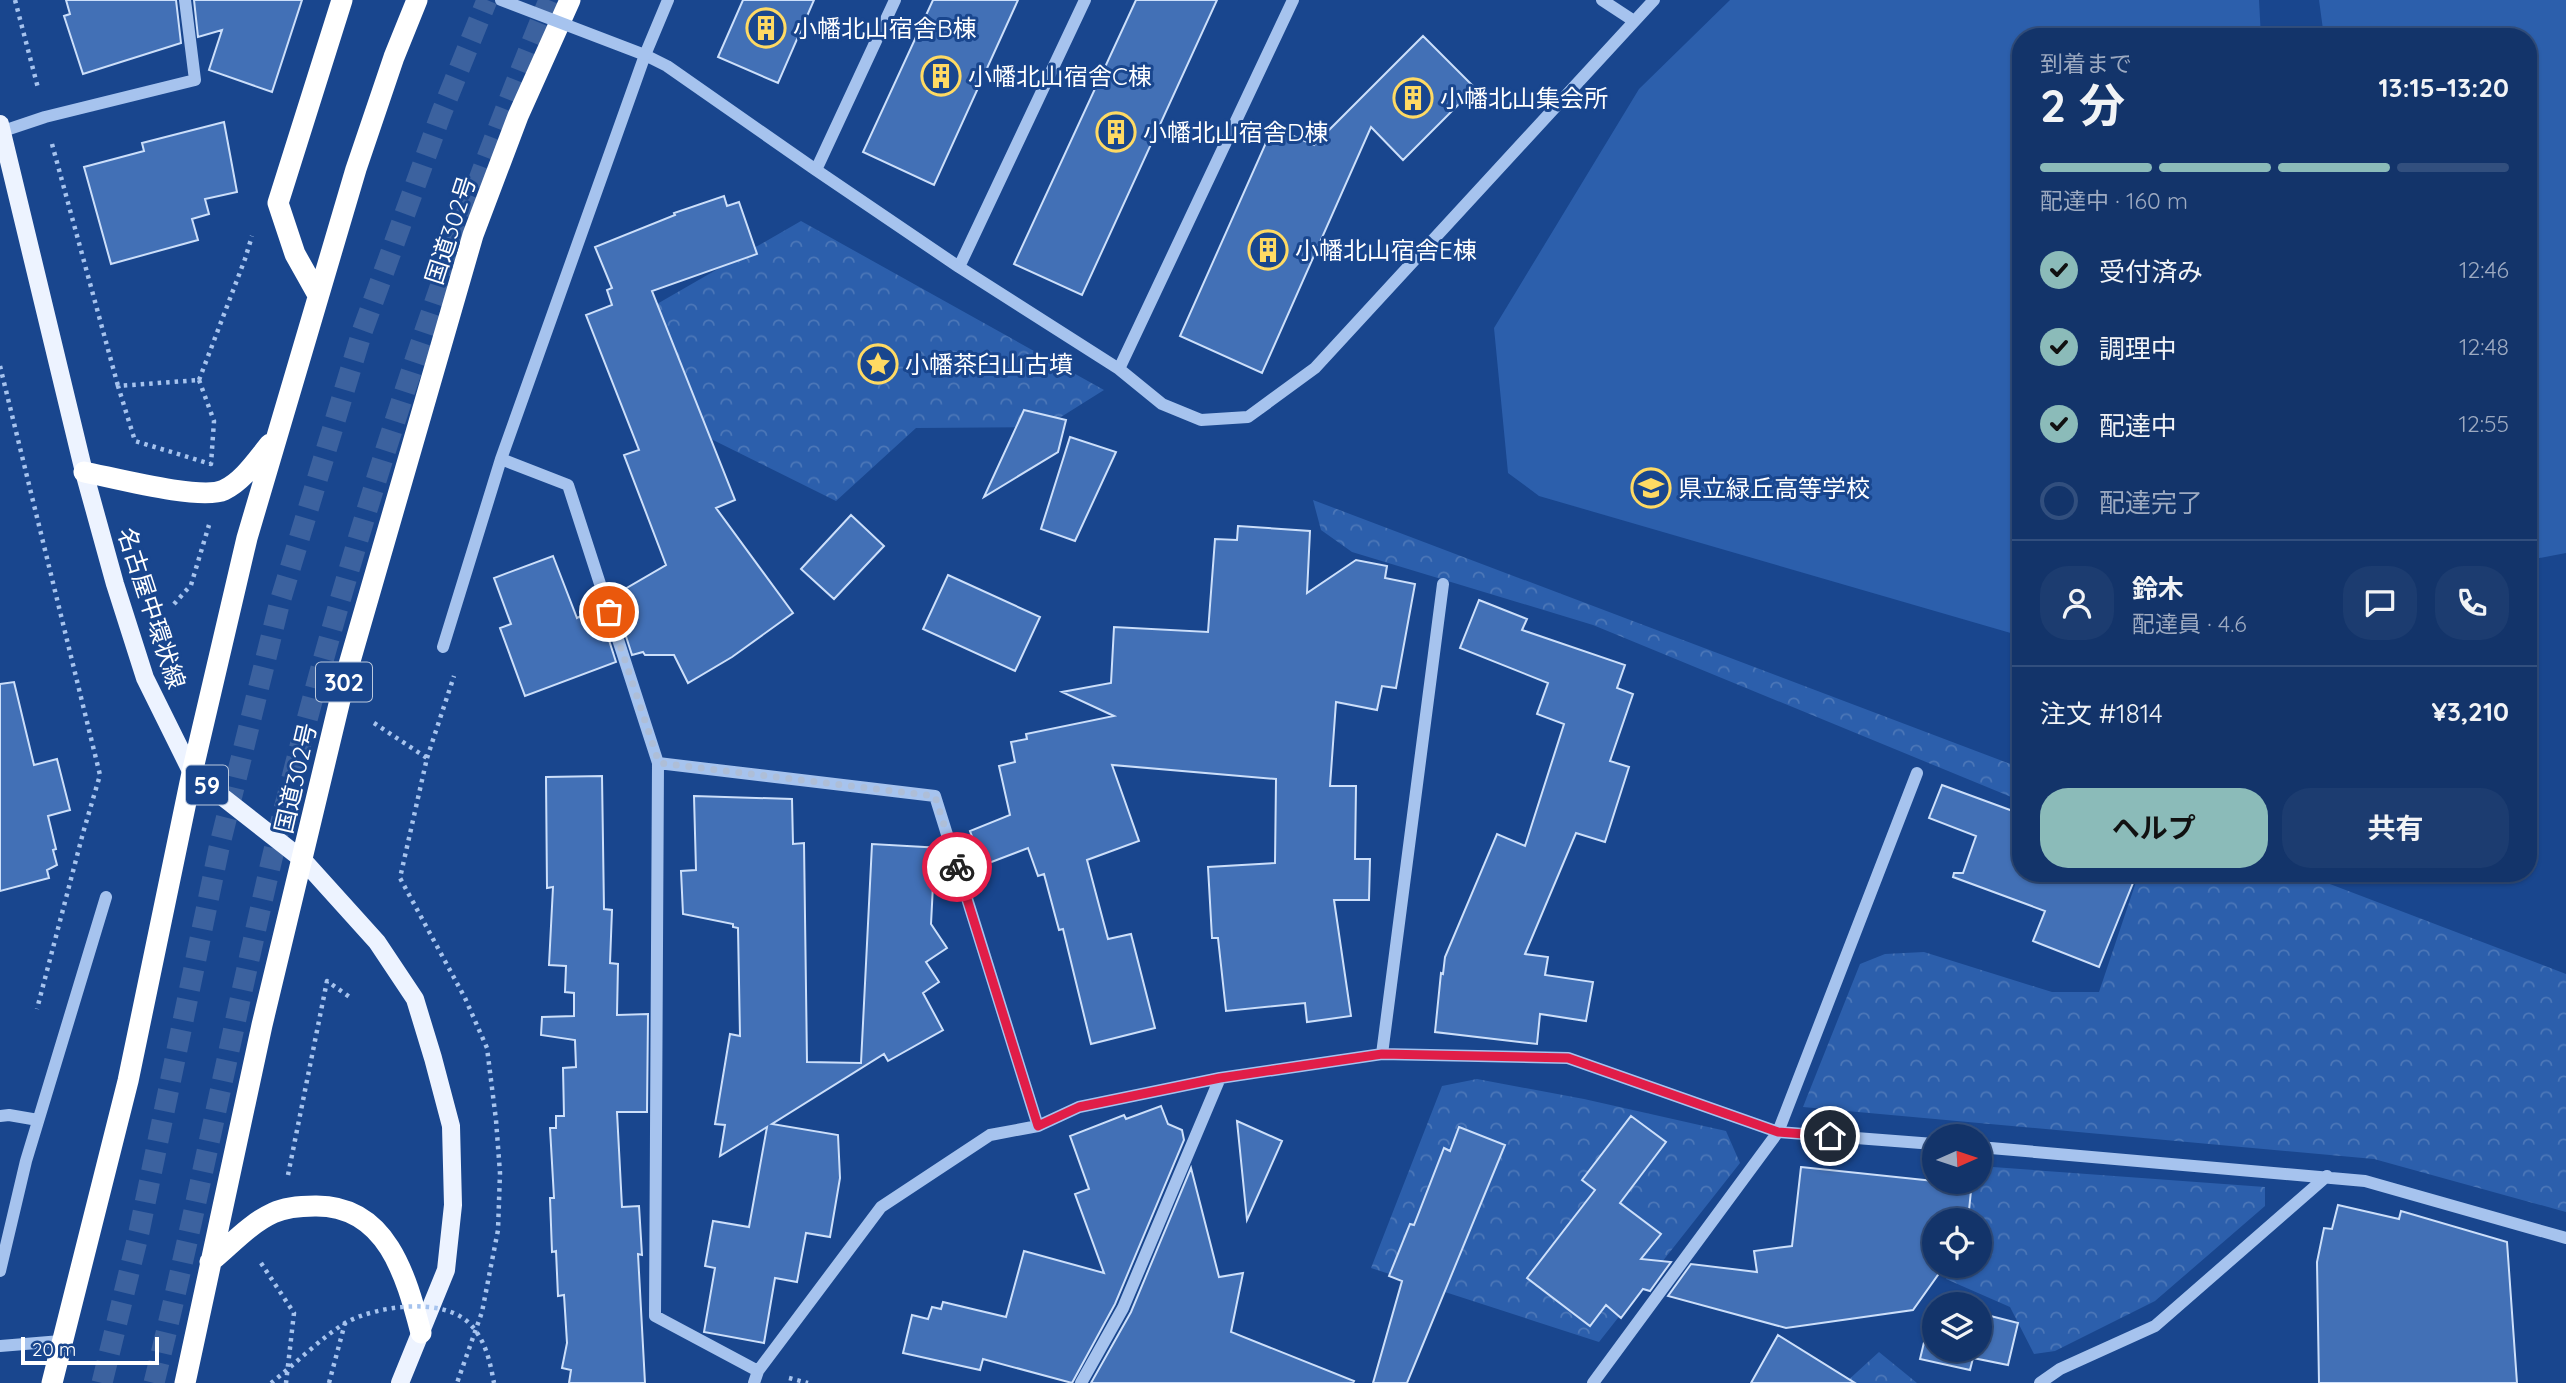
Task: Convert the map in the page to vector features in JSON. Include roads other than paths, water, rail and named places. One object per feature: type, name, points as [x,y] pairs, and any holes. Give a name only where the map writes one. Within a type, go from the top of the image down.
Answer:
[{"type":"highway","points":[[318,295],[295,254],[278,203],[342,0]]},
{"type":"highway","points":[[52,1383],[128,1081],[192,773],[232,598],[318,295],[373,119],[417,0]]},
{"type":"highway","name":"国道302号","points":[[185,1383],[262,1025],[346,675],[473,235],[518,116],[570,0]]},
{"type":"highway","points":[[84,472],[159,488],[213,494],[224,490],[245,475],[277,435]]},
{"type":"highway","points":[[210,1262],[254,1224],[274,1213],[298,1206],[328,1206],[356,1214],[377,1230],[396,1255],[411,1293],[421,1333]]},
{"type":"main road","name":"名古屋中環状線","points":[[1,129],[84,472],[145,678],[192,773],[303,860],[377,942],[415,999],[451,1126],[453,1205],[446,1270],[400,1383]]},
{"type":"street","points":[[1,129],[195,80],[185,0]]},
{"type":"street","points":[[501,0],[667,66],[959,267],[1119,369],[1162,404],[1202,420],[1248,417],[1315,368],[1654,0]]},
{"type":"street","points":[[443,647],[501,459],[645,55],[668,0]]},
{"type":"street","points":[[816,170],[895,0]]},
{"type":"street","points":[[959,267],[1085,0]]},
{"type":"street","points":[[1119,369],[1293,0]]},
{"type":"street","points":[[1602,0],[1633,21]]},
{"type":"street","points":[[501,459],[568,485],[659,763],[655,1316],[756,1377],[881,1207],[990,1135],[1038,1126],[1079,1107],[1220,1078],[1382,1054],[1568,1058],[1778,1132],[1922,1143]]},
{"type":"street","points":[[1382,1054],[1443,584]]},
{"type":"street","points":[[659,763],[935,796],[1038,1126]]},
{"type":"street","points":[[1593,1383],[1778,1132],[1917,774]]},
{"type":"street","points":[[0,1271],[38,1119],[106,897]]},
{"type":"street","points":[[1081,1383],[1123,1308],[1220,1078]]},
{"type":"street","points":[[0,1116],[38,1119]]},
{"type":"street","points":[[1992,1148],[2365,1181],[2566,1238]]},
{"type":"street","points":[[2040,1383],[2060,1369],[2155,1326],[2327,1176]]},
{"type":"street","points":[[0,1346],[61,1341]]},
{"type":"tunnel","points":[[102,1383],[139,1232],[219,848],[279,605],[362,332],[441,114],[487,0]]},
{"type":"tunnel","points":[[154,1383],[270,867],[327,647],[359,537],[429,320],[507,106],[549,0]]},
{"type":"place","name":"小幡北山宿舎B棟","points":[[766,28]]},
{"type":"place","name":"小幡北山宿舎C棟","points":[[941,76]]},
{"type":"place","name":"小幡北山集会所","points":[[1413,98]]},
{"type":"place","name":"小幡北山宿舎D棟","points":[[1116,132]]},
{"type":"place","name":"小幡北山宿舎E棟","points":[[1268,250]]},
{"type":"place","name":"小幡茶臼山古墳","points":[[878,364]]},
{"type":"place","name":"県立緑丘高等学校","points":[[1651,488]]}]
